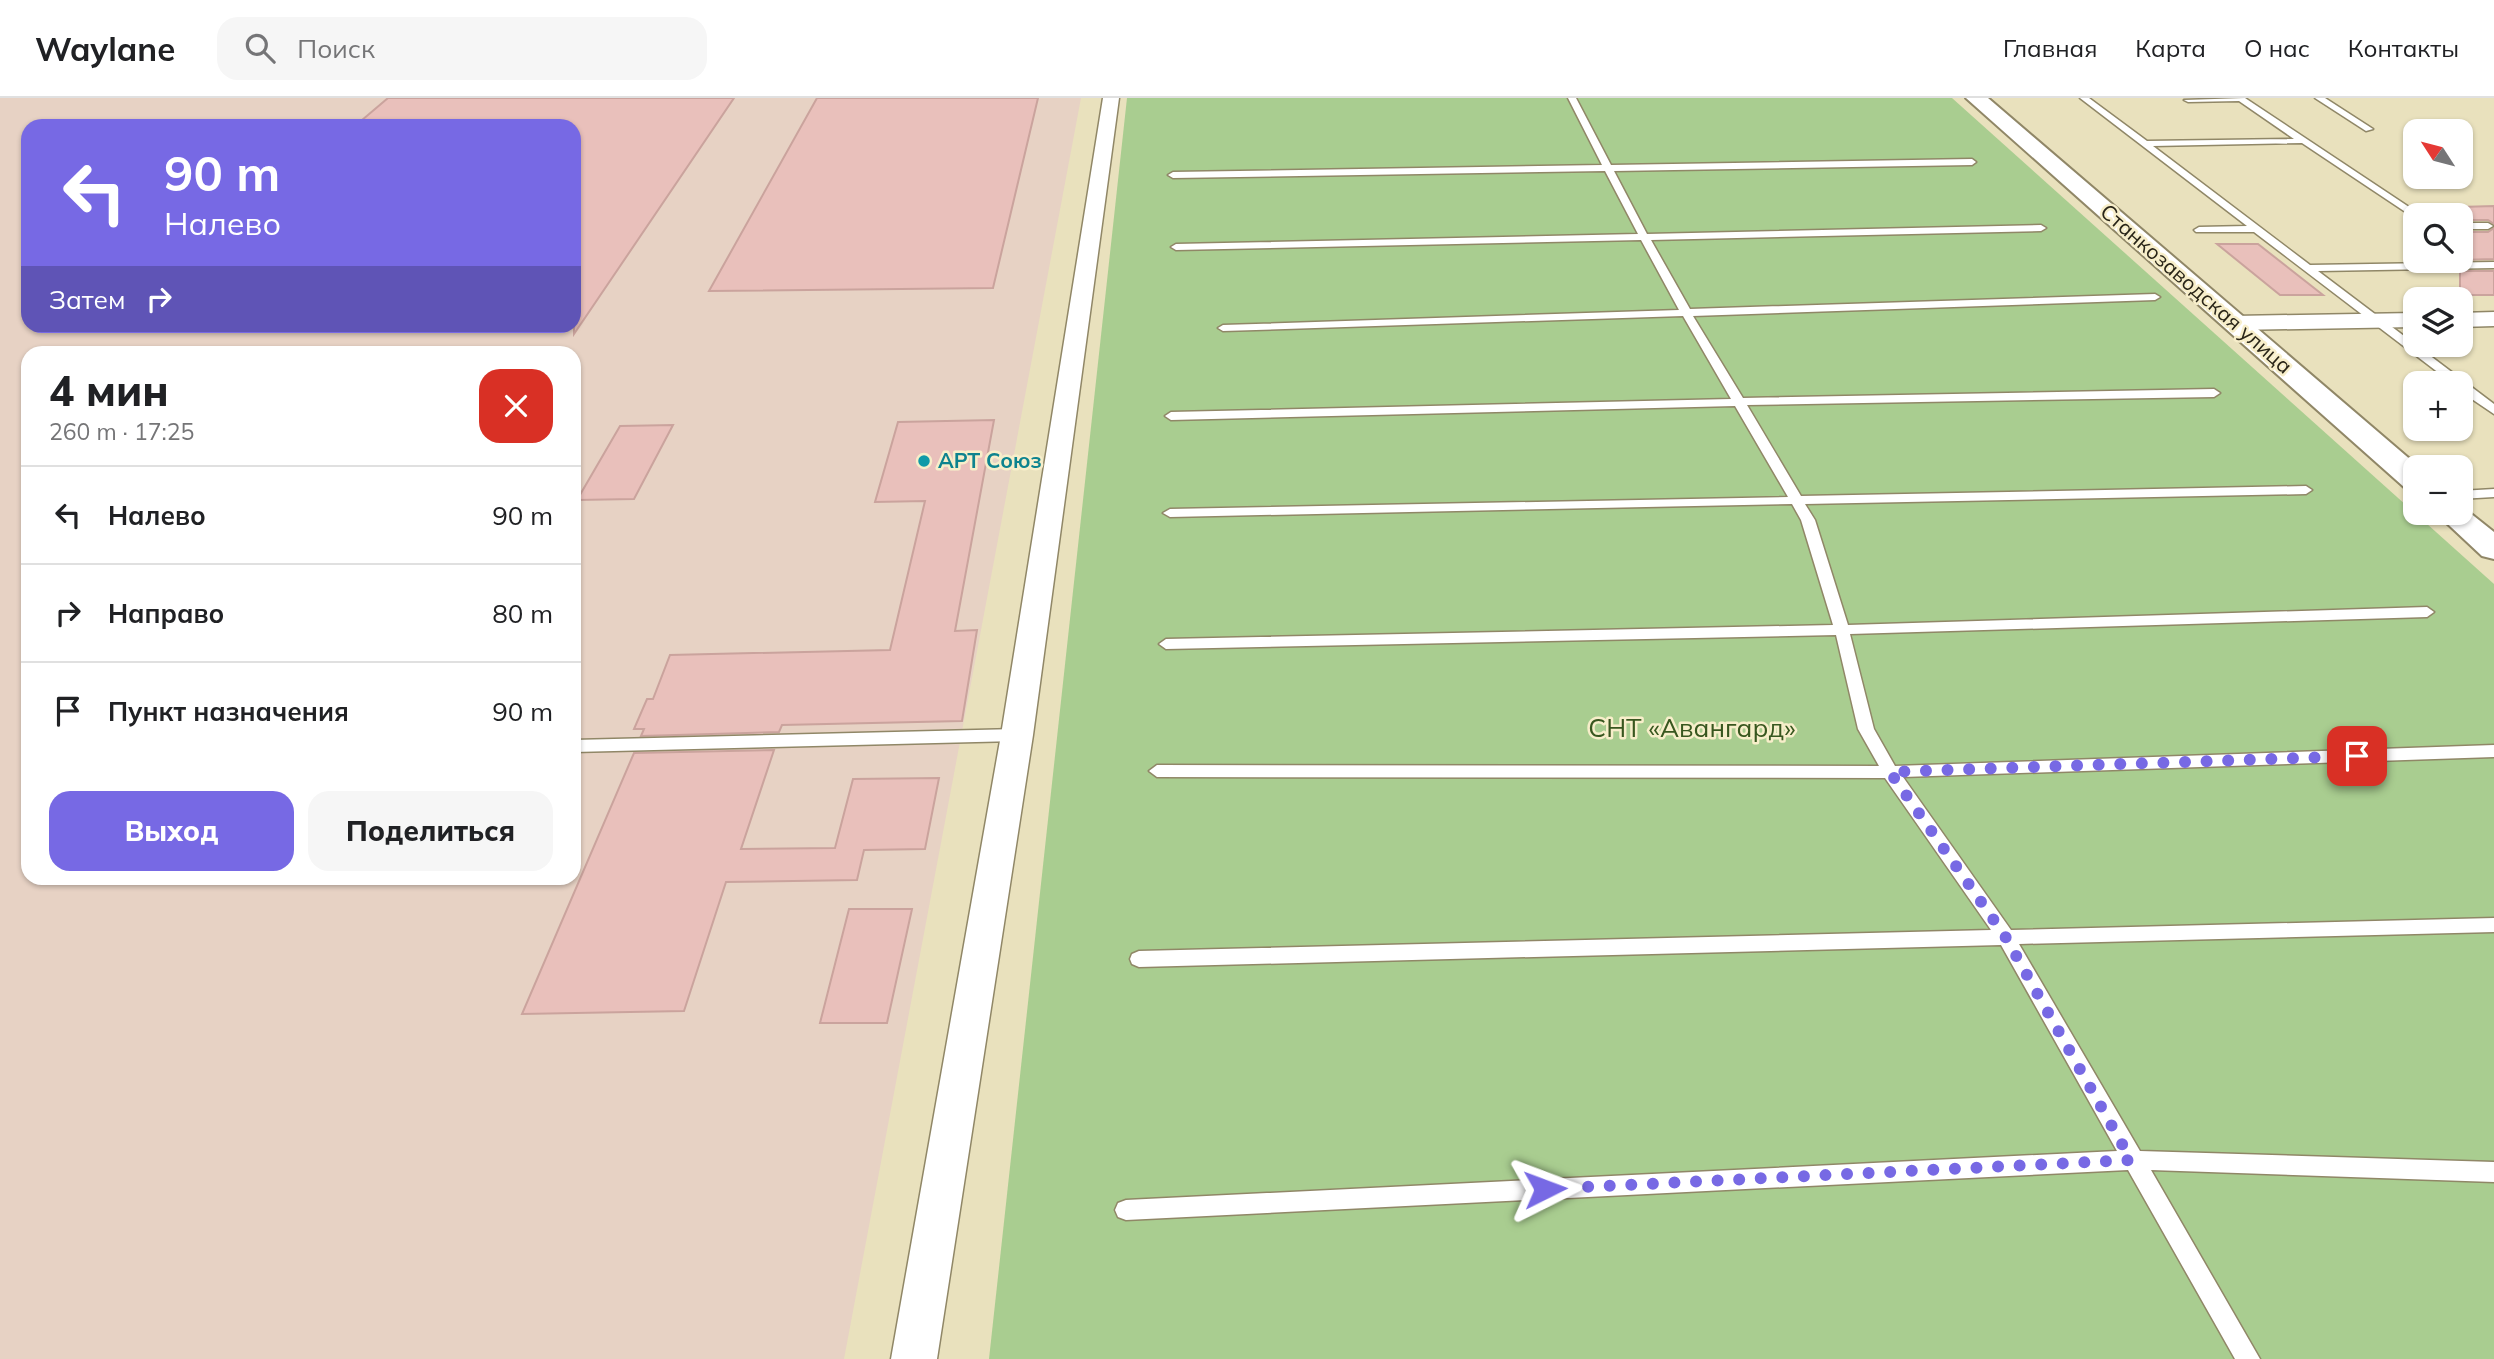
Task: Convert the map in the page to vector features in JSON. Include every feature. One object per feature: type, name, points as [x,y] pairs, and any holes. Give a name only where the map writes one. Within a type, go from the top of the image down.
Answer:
[{"type":"street","points":[[914,1359],[1017,735],[1111,98]]},
{"type":"street","name":"Станкозаводская улица","points":[[1976,98],[2403,470]]},
{"type":"street","points":[[2473,320],[2494,319]]},
{"type":"street","points":[[2235,323],[2403,320]]},
{"type":"street","points":[[2466,525],[2494,549]]},
{"type":"lane","points":[[1572,98],[1686,312],[1808,520],[1842,630],[1866,729],[1890,772],[2005,936],[2131,1160],[2248,1359]]},
{"type":"lane","points":[[2084,98],[2442,371]]},
{"type":"lane","points":[[2188,100],[2239,98],[2403,207]]},
{"type":"lane","points":[[2319,98],[2369,129]]},
{"type":"lane","points":[[2144,144],[2301,141]]},
{"type":"lane","points":[[1173,174],[1972,162]]},
{"type":"lane","points":[[2473,226],[2488,226]]},
{"type":"lane","points":[[1176,247],[2040,228]]},
{"type":"lane","points":[[2199,230],[2255,229]]},
{"type":"lane","points":[[2306,268],[2494,265]]},
{"type":"lane","points":[[1223,328],[2155,297]]},
{"type":"lane","points":[[1171,416],[2214,393]]},
{"type":"lane","points":[[2473,394],[2494,410]]},
{"type":"lane","points":[[1170,513],[2306,490]]},
{"type":"lane","points":[[2473,494],[2494,493]]},
{"type":"lane","points":[[1166,644],[1842,630],[2427,612]]},
{"type":"lane","points":[[581,746],[1017,735]]},
{"type":"lane","points":[[1157,771],[1890,772],[2494,751]]},
{"type":"lane","points":[[1139,959],[2494,925]]},
{"type":"lane","points":[[1126,1210],[2131,1160],[2494,1172]]},
{"type":"shaded area","points":[[0,98],[1081,98],[844,1359],[0,1359]]},
{"type":"green space","name":"СНТ «Авангард»","points":[[1127,98],[1952,98],[2403,502],[2403,525],[2428,525],[2494,584],[2494,1359],[989,1359]]},
{"type":"building","points":[[388,98],[734,98],[581,324],[581,119],[363,119]]},
{"type":"building","points":[[817,98],[1038,98],[993,288],[709,291]]},
{"type":"building","points":[[2494,206],[2494,224],[2488,220],[2473,220],[2473,207]]},
{"type":"building","points":[[2494,228],[2494,259],[2473,260],[2473,232],[2488,232]]},
{"type":"building","points":[[2217,244],[2258,244],[2323,295],[2280,295]]},
{"type":"building","points":[[2494,271],[2494,295],[2473,295],[2473,287],[2460,287],[2460,273]]},
{"type":"building","points":[[994,420],[955,631],[977,630],[962,721],[782,725],[779,732],[641,736],[644,729],[634,729],[647,699],[653,699],[670,655],[890,650],[925,501],[875,502],[898,422]]},
{"type":"building","points":[[673,425],[634,499],[581,500],[581,493],[620,426]]},
{"type":"building","points":[[774,750],[741,849],[835,848],[853,779],[939,778],[925,849],[864,850],[857,880],[726,882],[684,1011],[522,1014],[577,885],[581,885],[581,877],[634,753]]},
{"type":"building","points":[[849,909],[912,909],[887,1023],[820,1023]]},
{"type":"place","name":"АРТ Союз","points":[[924,461]]},
{"type":"route","points":[[1545,1189],[2131,1160],[2005,936],[1890,772],[2357,756]]}]
